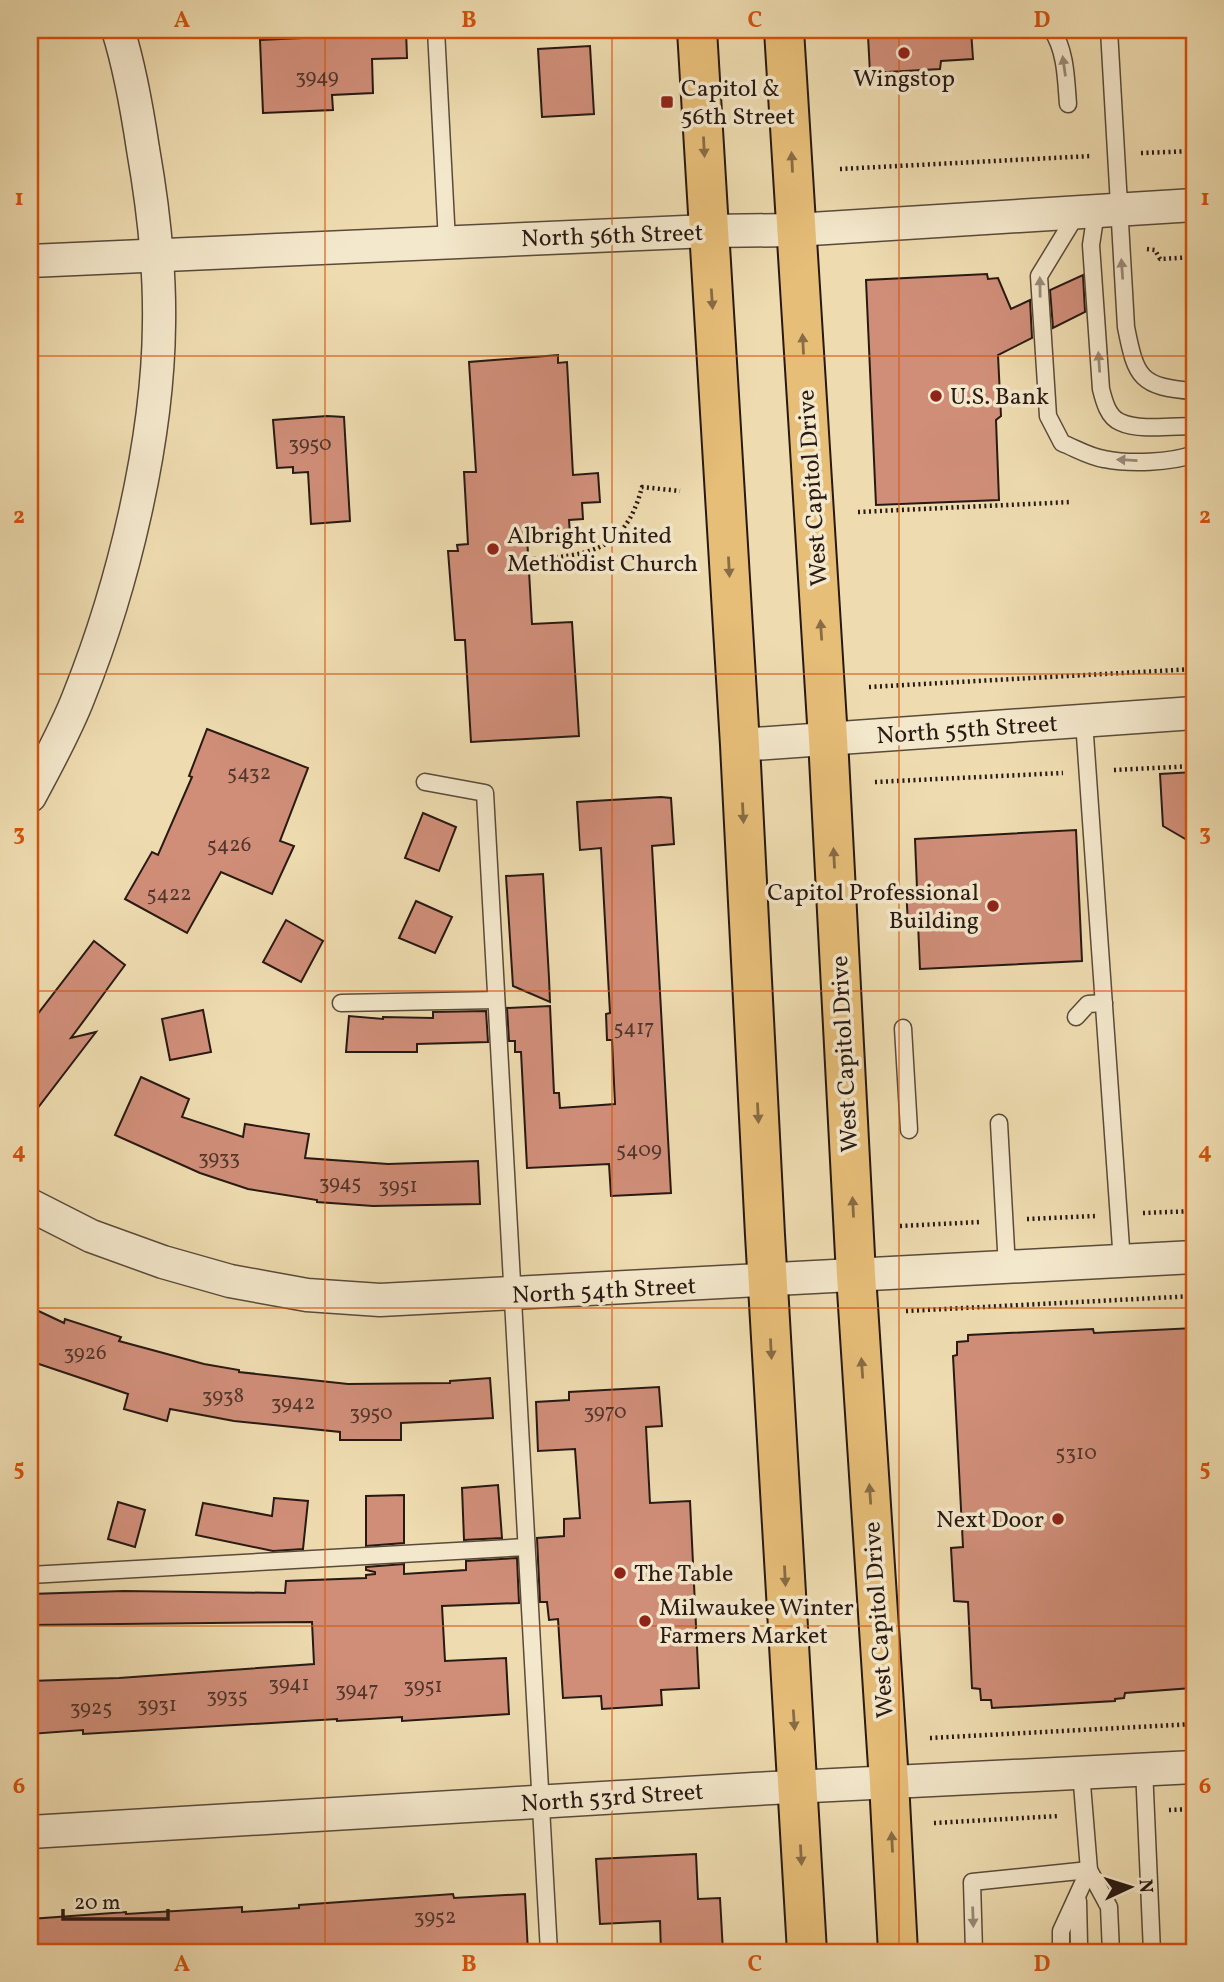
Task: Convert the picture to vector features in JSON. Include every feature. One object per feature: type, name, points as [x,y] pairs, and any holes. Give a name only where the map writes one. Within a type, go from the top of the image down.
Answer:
[{"type":"main road","points":[[697,30],[807,1952]]},
{"type":"main road","name":"West Capitol Drive","points":[[784,30],[898,1952]]},
{"type":"street","points":[[30,796],[79,697],[114,595],[140,488],[152,416],[159,325],[157,255],[136,106],[118,30]]},
{"type":"street","name":"North 56th Street","points":[[30,261],[708,231],[795,230],[1194,205]]},
{"type":"street","name":"North 55th Street","points":[[740,745],[1194,713]]},
{"type":"street","name":"North 54th Street","points":[[30,1205],[91,1236],[163,1262],[230,1281],[294,1293],[380,1300],[1194,1257]]},
{"type":"street","name":"North 53rd Street","points":[[30,1832],[797,1786],[1194,1767]]},
{"type":"lane","points":[[436,30],[447,242]]},
{"type":"lane","points":[[1052,30],[1058,38],[1063,58],[1068,104]]},
{"type":"lane","points":[[1109,30],[1115,155],[1097,211],[1091,245],[1101,389],[1106,407],[1118,422],[1135,426],[1194,426]]},
{"type":"lane","points":[[1097,211],[1133,362],[1146,379],[1164,389],[1194,391]]},
{"type":"lane","points":[[1097,211],[1039,276],[1048,416],[1062,443],[1103,459],[1136,461],[1183,458],[1194,454]]},
{"type":"lane","points":[[1084,721],[1122,1262]]},
{"type":"lane","points":[[425,782],[485,793],[549,1952]]},
{"type":"lane","points":[[341,1003],[496,1000]]},
{"type":"lane","points":[[1076,1017],[1088,1004],[1104,1003]]},
{"type":"lane","points":[[903,1028],[909,1130]]},
{"type":"lane","points":[[999,1123],[1007,1268]]},
{"type":"lane","points":[[30,1575],[526,1547]]},
{"type":"lane","points":[[1143,1768],[1152,1952]]},
{"type":"lane","points":[[1081,1772],[1089,1870],[1108,1908],[1111,1952]]},
{"type":"lane","points":[[974,1952],[972,1882],[1089,1870]]},
{"type":"lane","points":[[1061,1945],[1061,1931],[1089,1870]]},
{"type":"lane","points":[[1078,1897],[1079,1944]]},
{"type":"path","points":[[840,169],[1194,151]]},
{"type":"path","points":[[1155,250],[1160,259],[1194,257]]},
{"type":"path","points":[[528,559],[571,557],[598,548],[620,534],[636,510],[642,487],[680,491]]},
{"type":"path","points":[[858,512],[1071,502]]},
{"type":"path","points":[[869,687],[1194,669]]},
{"type":"path","points":[[875,782],[1194,766]]},
{"type":"path","points":[[900,1226],[1194,1210]]},
{"type":"path","points":[[905,1311],[1194,1296]]},
{"type":"path","points":[[930,1738],[1194,1724]]},
{"type":"building","points":[[365,30],[406,30],[407,58],[372,59],[373,93],[332,95],[333,110],[263,113],[260,40],[365,35]]},
{"type":"building","points":[[887,30],[971,30],[973,59],[941,61],[940,69],[870,73],[868,36],[887,35]]},
{"type":"building","points":[[590,46],[594,114],[542,117],[538,49]]},
{"type":"building","name":"U.S. Bank","points":[[987,274],[988,279],[998,278],[1011,309],[1030,300],[1032,338],[998,355],[1001,416],[996,420],[999,500],[876,505],[866,280]]},
{"type":"building","points":[[1083,275],[1085,312],[1053,328],[1050,290]]},
{"type":"building","name":"Albright United Methodist Church","points":[[558,355],[558,363],[567,362],[573,475],[598,473],[600,502],[582,503],[583,519],[569,520],[570,534],[527,536],[532,624],[572,622],[579,736],[471,742],[465,640],[455,640],[448,551],[458,551],[457,545],[468,544],[464,472],[476,472],[469,362]]},
{"type":"building","points":[[344,417],[350,521],[311,524],[308,472],[293,473],[293,467],[277,468],[273,420]]},
{"type":"building","points":[[207,729],[308,768],[280,841],[294,846],[272,894],[221,872],[187,933],[125,899],[152,852],[158,855],[192,777],[189,776]]},
{"type":"building","points":[[1194,772],[1194,844],[1163,826],[1160,774]]},
{"type":"building","points":[[671,798],[674,844],[652,846],[671,1193],[611,1196],[609,1164],[527,1168],[521,1052],[515,1052],[515,1041],[509,1041],[507,1008],[550,1006],[554,1093],[559,1093],[560,1108],[615,1104],[612,1040],[607,1040],[606,1014],[610,1013],[601,848],[580,850],[577,802]]},
{"type":"building","points":[[423,813],[456,827],[439,871],[405,858]]},
{"type":"building","name":"Capitol Professional Building","points":[[1076,830],[1082,961],[920,969],[918,923],[908,923],[906,889],[917,888],[915,839]]},
{"type":"building","points":[[543,874],[550,1002],[513,986],[506,876]]},
{"type":"building","points":[[416,901],[452,917],[435,953],[399,938]]},
{"type":"building","points":[[286,920],[323,941],[301,982],[263,962]]},
{"type":"building","points":[[94,941],[125,965],[71,1038],[96,1032],[30,1118],[30,1024]]},
{"type":"building","points":[[203,1010],[211,1052],[170,1060],[162,1019]]},
{"type":"building","points":[[486,1011],[488,1042],[417,1044],[417,1052],[346,1052],[349,1016],[383,1019],[433,1018],[433,1012]]},
{"type":"building","points":[[141,1077],[189,1099],[182,1117],[243,1137],[245,1124],[309,1134],[305,1158],[388,1164],[478,1161],[480,1204],[373,1206],[317,1202],[248,1189],[200,1173],[115,1135]]},
{"type":"building","points":[[30,1307],[64,1323],[65,1319],[121,1337],[119,1341],[239,1372],[348,1384],[450,1383],[490,1378],[493,1418],[401,1423],[401,1440],[340,1440],[340,1432],[234,1421],[170,1409],[167,1421],[124,1409],[128,1394],[30,1361]]},
{"type":"building","name":"Next Door","points":[[1194,1328],[1194,1616],[1189,1617],[1192,1688],[1125,1693],[1124,1698],[1115,1701],[992,1708],[991,1700],[981,1700],[980,1689],[972,1688],[968,1602],[954,1601],[951,1548],[963,1547],[953,1356],[957,1355],[957,1342],[968,1341],[968,1335],[1093,1329],[1094,1333]]},
{"type":"building","name":"The Table","points":[[659,1387],[662,1426],[646,1427],[650,1503],[690,1501],[699,1688],[661,1690],[662,1705],[602,1709],[601,1696],[563,1698],[558,1619],[549,1620],[547,1602],[540,1602],[537,1538],[564,1536],[564,1519],[580,1518],[575,1449],[538,1451],[536,1402],[569,1400],[569,1392]]},
{"type":"building","points":[[498,1485],[502,1538],[464,1540],[462,1488]]},
{"type":"building","points":[[404,1495],[404,1543],[366,1546],[366,1496]]},
{"type":"building","points":[[274,1498],[308,1501],[303,1549],[273,1551],[196,1535],[203,1503],[272,1516]]},
{"type":"building","points":[[118,1502],[145,1510],[135,1547],[108,1539]]},
{"type":"building","points":[[517,1558],[519,1603],[442,1606],[445,1661],[506,1658],[509,1714],[402,1721],[402,1717],[337,1719],[83,1734],[83,1730],[30,1734],[30,1681],[119,1678],[314,1664],[312,1622],[30,1625],[30,1594],[124,1591],[285,1593],[286,1581],[366,1578],[366,1575],[375,1574],[366,1570],[366,1567],[404,1564],[404,1574],[466,1570],[466,1561]]},
{"type":"building","points":[[696,1854],[698,1899],[720,1898],[723,1952],[661,1952],[660,1921],[600,1924],[596,1859]]},
{"type":"building","points":[[453,1894],[454,1898],[525,1894],[528,1952],[347,1952],[347,1946],[285,1949],[285,1946],[190,1952],[30,1952],[30,1919],[242,1907],[242,1912],[299,1908],[299,1905]]},
{"type":"place","name":"Wingstop","points":[[904,53]]},
{"type":"place","name":"Capitol & 56th Street","points":[[667,102]]},
{"type":"place","name":"U.S. Bank","points":[[936,396]]},
{"type":"place","name":"Albright United Methodist Church","points":[[493,549]]},
{"type":"place","name":"Capitol Professional Building","points":[[993,906]]},
{"type":"place","name":"Next Door","points":[[1058,1519]]},
{"type":"place","name":"The Table","points":[[620,1573]]},
{"type":"place","name":"Milwaukee Winter Farmers Market","points":[[645,1621]]}]
